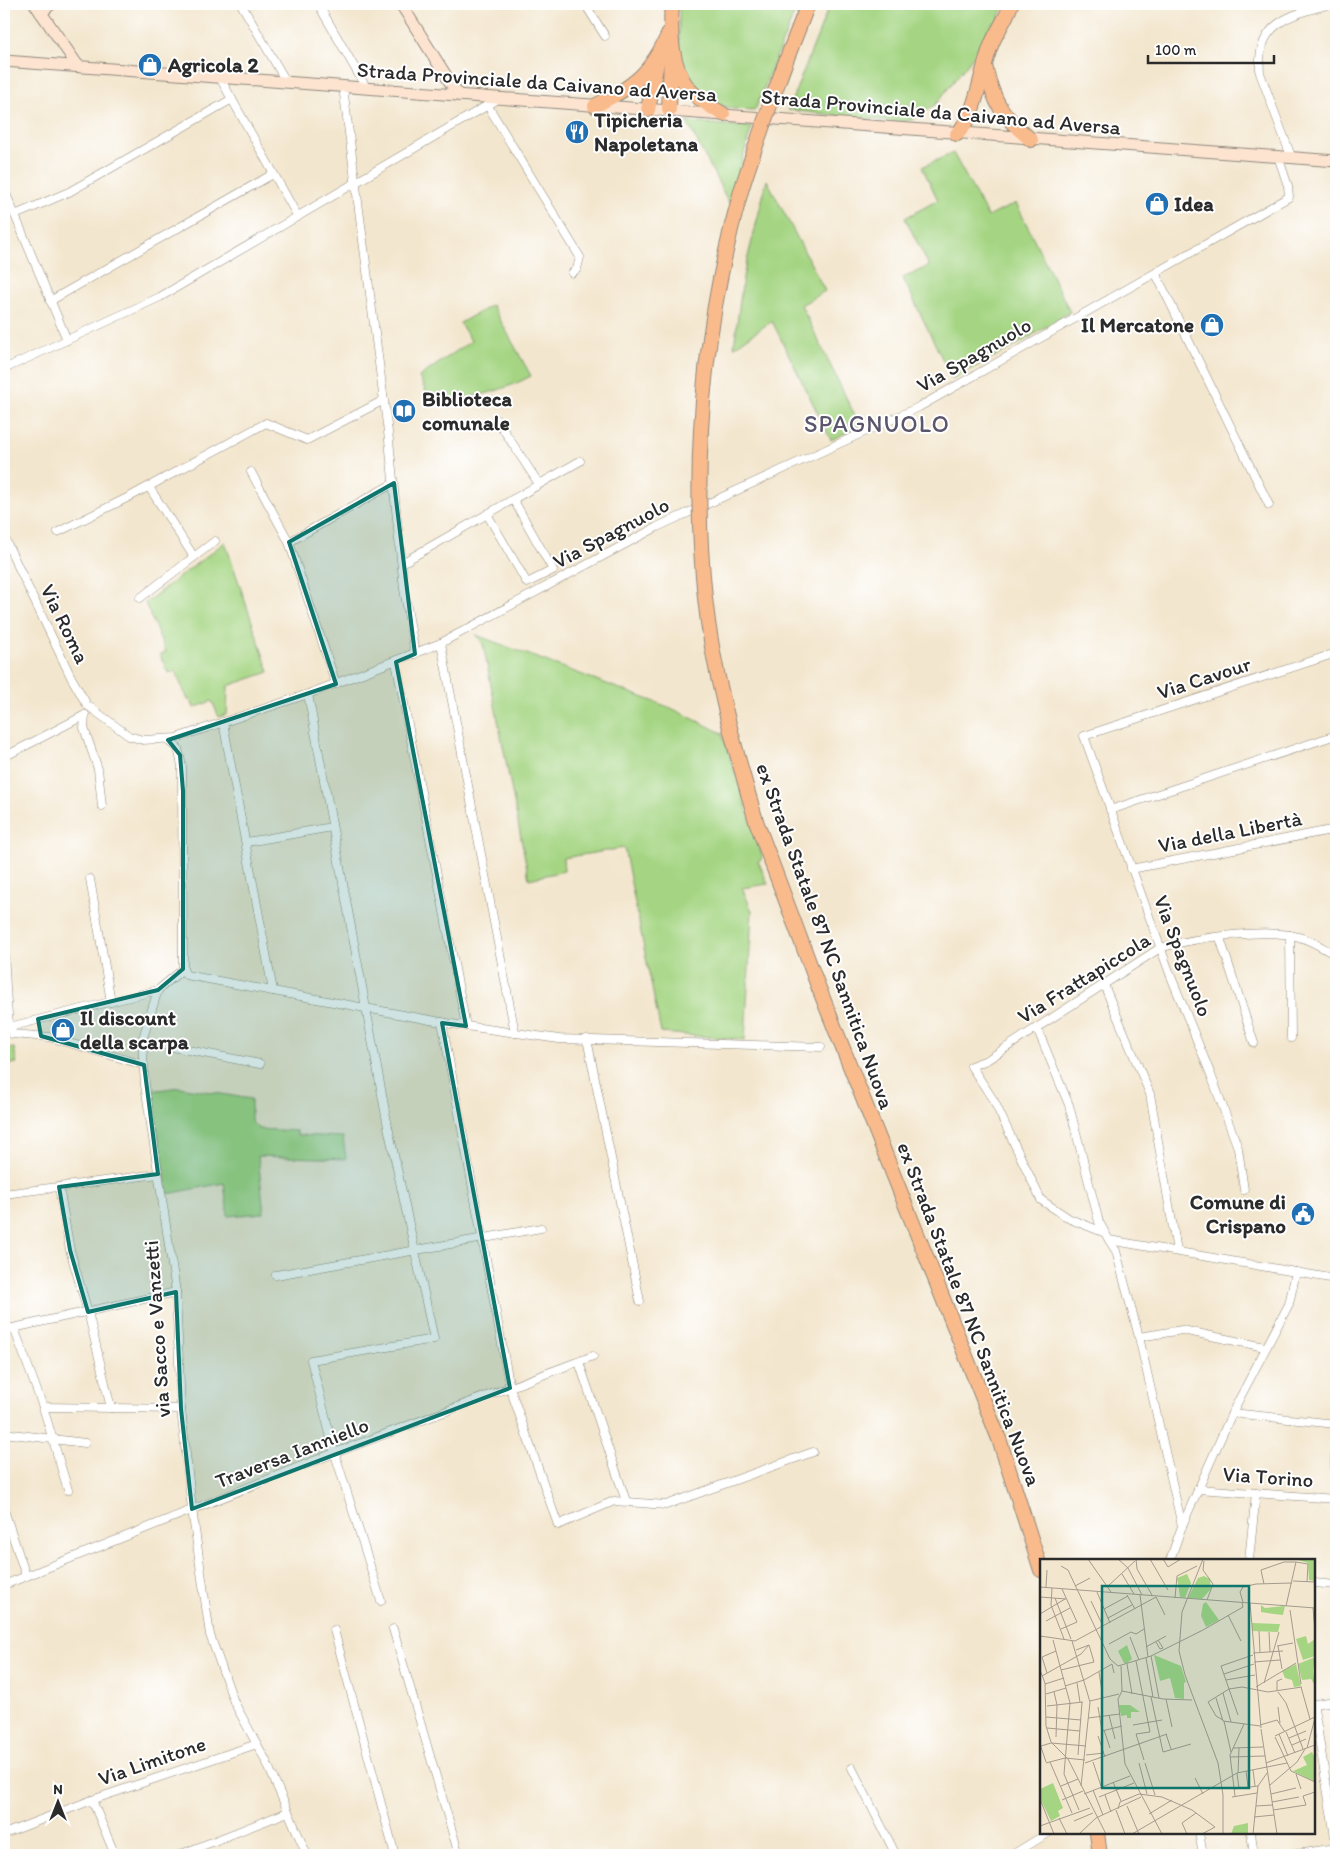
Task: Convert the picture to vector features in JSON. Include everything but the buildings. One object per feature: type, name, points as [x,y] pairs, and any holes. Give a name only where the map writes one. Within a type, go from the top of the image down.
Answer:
[{"type":"highway","points":[[672,4],[670,31],[682,80],[690,90],[723,114]]},
{"type":"highway","name":"ex Strada Statale 87 NC Sannitica Nuova","points":[[808,4],[755,147],[729,238],[714,308],[701,411],[700,527],[705,599],[717,675],[735,750],[756,821],[818,986],[999,1440],[1040,1567]]},
{"type":"highway","points":[[957,134],[970,117],[992,43],[1008,14],[1011,4]]},
{"type":"highway","points":[[595,106],[636,83],[658,56],[670,31]]},
{"type":"highway","points":[[669,110],[669,74],[673,49]]},
{"type":"highway","points":[[648,110],[658,56]]},
{"type":"highway","points":[[985,64],[991,89],[1002,112],[1031,140]]},
{"type":"highway","points":[[1097,1834],[1100,1855]]},
{"type":"main road","points":[[51,4],[38,8],[78,66]]},
{"type":"main road","points":[[401,4],[458,95]]},
{"type":"main road","name":"Strada Provinciale da Caivano ad Aversa","points":[[4,60],[366,89],[723,114],[1031,140],[1291,156],[1336,161]]},
{"type":"street","points":[[241,4],[287,83]]},
{"type":"street","points":[[318,4],[366,89]]},
{"type":"street","points":[[584,4],[605,36]]},
{"type":"street","points":[[1291,156],[1260,73],[1259,59],[1262,42],[1274,26],[1287,16],[1331,4]]},
{"type":"street","points":[[220,78],[298,217]]},
{"type":"street","points":[[343,87],[415,654]]},
{"type":"street","points":[[4,369],[160,297],[500,98]]},
{"type":"street","points":[[15,215],[69,192],[232,99]]},
{"type":"street","points":[[488,106],[580,257],[577,269],[572,273]]},
{"type":"street","name":"Via Spagnuolo","points":[[223,722],[336,684],[441,643],[657,527],[919,407],[1289,197],[1288,186],[1278,156]]},
{"type":"street","points":[[50,301],[273,174]]},
{"type":"street","points":[[4,189],[67,340]]},
{"type":"street","points":[[1156,274],[1269,505]]},
{"type":"street","points":[[58,532],[149,487],[266,423],[307,440],[384,400]]},
{"type":"street","points":[[497,420],[539,484]]},
{"type":"street","points":[[402,563],[580,460]]},
{"type":"street","points":[[251,472],[289,542],[336,684]]},
{"type":"street","points":[[289,542],[394,483]]},
{"type":"street","points":[[149,487],[194,557]]},
{"type":"street","points":[[486,514],[527,583],[554,570],[513,499]]},
{"type":"street","name":"Via Roma","points":[[4,537],[71,677],[92,709],[105,720],[129,736],[143,740],[168,740],[223,722]]},
{"type":"street","points":[[140,598],[215,541]]},
{"type":"street","points":[[441,643],[515,1033]]},
{"type":"street","name":"Via Cavour","points":[[1084,736],[1336,653]]},
{"type":"street","points":[[396,662],[466,1026]]},
{"type":"street","points":[[308,694],[414,1252],[434,1340],[311,1360],[335,1454],[381,1602]]},
{"type":"street","points":[[4,757],[85,715],[92,716],[92,709]]},
{"type":"street","points":[[85,715],[84,728],[98,769],[102,806]]},
{"type":"street","points":[[223,722],[247,842],[273,992]]},
{"type":"street","points":[[1110,810],[1336,735]]},
{"type":"street","name":"Via Spagnuolo","points":[[1084,736],[1160,948],[1238,1148],[1244,1190]]},
{"type":"street","points":[[168,740],[174,743],[180,755],[183,782],[183,969],[186,975],[442,1022],[559,1039],[821,1047]]},
{"type":"street","points":[[247,842],[332,827]]},
{"type":"street","name":"Via della Libertà","points":[[1131,869],[1336,829]]},
{"type":"street","points":[[90,879],[111,1002]]},
{"type":"street","name":"Via Frattapiccola","points":[[1103,1232],[1070,1220],[1041,1200],[994,1100],[971,1066],[987,1060],[1160,948],[1183,941],[1263,934],[1290,935],[1305,938],[1336,955]]},
{"type":"street","points":[[1290,935],[1291,1038]]},
{"type":"street","points":[[1220,938],[1254,1043]]},
{"type":"street","points":[[4,955],[9,1006],[6,1027],[12,1034],[41,1036],[144,1065]]},
{"type":"street","points":[[6,1027],[158,990],[183,969]]},
{"type":"street","points":[[1104,985],[1150,1094],[1177,1251]]},
{"type":"street","name":"via Sacco e Vanzetti","points":[[158,990],[142,1041],[158,1174],[176,1292],[180,1409],[210,1635],[234,1702],[257,1744],[307,1855]]},
{"type":"street","points":[[38,1020],[41,1036]]},
{"type":"street","points":[[442,1022],[484,1239],[510,1388],[558,1525],[614,1501],[666,1505],[813,1452]]},
{"type":"street","points":[[1037,1028],[1069,1105],[1103,1232],[1116,1251],[1139,1336],[1182,1526]]},
{"type":"street","points":[[587,1039],[640,1301]]},
{"type":"street","points":[[142,1041],[260,1064]]},
{"type":"street","points":[[4,1194],[158,1174]]},
{"type":"street","points":[[59,1187],[70,1250],[88,1312],[111,1408]]},
{"type":"street","points":[[276,1275],[541,1228]]},
{"type":"street","points":[[1109,1240],[1336,1279]]},
{"type":"street","points":[[1170,1559],[1182,1526],[1232,1413],[1264,1347],[1288,1304],[1296,1272]]},
{"type":"street","points":[[4,1330],[176,1292]]},
{"type":"street","points":[[14,1328],[43,1407],[68,1490]]},
{"type":"street","points":[[1139,1336],[1182,1330],[1264,1347]]},
{"type":"street","name":"Traversa Ianniello","points":[[4,1585],[192,1509],[593,1356]]},
{"type":"street","points":[[579,1362],[626,1501]]},
{"type":"street","points":[[43,1407],[180,1409]]},
{"type":"street","points":[[1232,1413],[1336,1424]]},
{"type":"street","points":[[1335,1499],[1336,1420]]},
{"type":"street","points":[[4,1433],[86,1443]]},
{"type":"street","name":"Via Torino","points":[[1198,1489],[1335,1499]]},
{"type":"street","points":[[1249,1559],[1256,1493]]},
{"type":"street","points":[[4,1510],[26,1576]]},
{"type":"street","points":[[4,1538],[13,1537]]},
{"type":"street","points":[[1315,1583],[1336,1585]]},
{"type":"street","points":[[393,1629],[459,1855]]},
{"type":"street","points":[[334,1630],[395,1855]]},
{"type":"street","points":[[1315,1706],[1336,1701]]},
{"type":"street","points":[[1315,1712],[1336,1844]]},
{"type":"street","name":"Via Limitone","points":[[4,1834],[92,1800],[257,1744]]},
{"type":"street","points":[[852,1768],[896,1855]]},
{"type":"street","points":[[92,1800],[115,1855]]},
{"type":"street","points":[[179,1855],[288,1812]]},
{"type":"street","points":[[1012,1855],[1046,1834]]},
{"type":"street","points":[[1199,1834],[1203,1855]]},
{"type":"street","points":[[1251,1834],[1254,1855]]},
{"type":"street","points":[[1291,1855],[1336,1848]]},
{"type":"highlighted area","points":[[394,483],[415,654],[396,662],[466,1026],[442,1023],[510,1388],[192,1509],[181,1409],[176,1292],[88,1312],[70,1250],[59,1187],[158,1174],[144,1065],[41,1036],[38,1019],[158,990],[183,969],[183,791],[180,755],[168,740],[336,684],[289,542]]},
{"type":"green space","points":[[679,4],[798,4],[755,110],[734,109],[706,101],[679,64]]},
{"type":"green space","points":[[830,4],[1004,4],[995,28],[936,104],[912,120],[898,122],[788,110]]},
{"type":"green space","points":[[687,122],[752,127],[729,203]]},
{"type":"green space","points":[[953,153],[988,217],[1016,203],[1070,312],[1013,347],[952,379],[903,278],[929,266],[905,218],[938,200],[922,167]]},
{"type":"green space","points":[[767,180],[825,291],[801,305],[860,426],[831,440],[772,321],[734,347],[743,277]]},
{"type":"green space","points":[[492,305],[531,376],[507,387],[469,397],[429,398],[419,377],[471,341],[460,323]]},
{"type":"green space","points":[[225,542],[269,672],[228,686],[227,714],[219,717],[212,701],[194,708],[191,700],[188,700],[175,671],[168,673],[160,655],[166,652],[145,603]]},
{"type":"green space","points":[[476,635],[671,708],[722,733],[763,859],[758,861],[768,884],[742,888],[752,911],[745,1040],[661,1033],[624,848],[563,858],[564,871],[529,879],[483,644]]},
{"type":"green space","points":[[14,1048],[17,1063],[10,1064],[9,1059],[6,1059],[5,1049]]},
{"type":"green space","points":[[179,1087],[251,1099],[251,1121],[259,1129],[297,1131],[297,1135],[343,1137],[346,1159],[258,1156],[264,1213],[228,1216],[224,1183],[168,1194],[151,1091]]},
{"type":"place","name":"Agricola 2","points":[[150,65]]},
{"type":"place","name":"Tipicheria Napoletana","points":[[577,132]]},
{"type":"place","name":"Idea","points":[[1157,204]]},
{"type":"place","name":"Il Mercatone","points":[[1212,325]]},
{"type":"place","name":"Biblioteca comunale","points":[[404,411]]},
{"type":"place","name":"Il discount della scarpa","points":[[63,1030]]},
{"type":"place","name":"Comune di Crispano","points":[[1303,1214]]},
{"type":"district","name":"SPAGNUOLO","points":[[877,424]]}]
